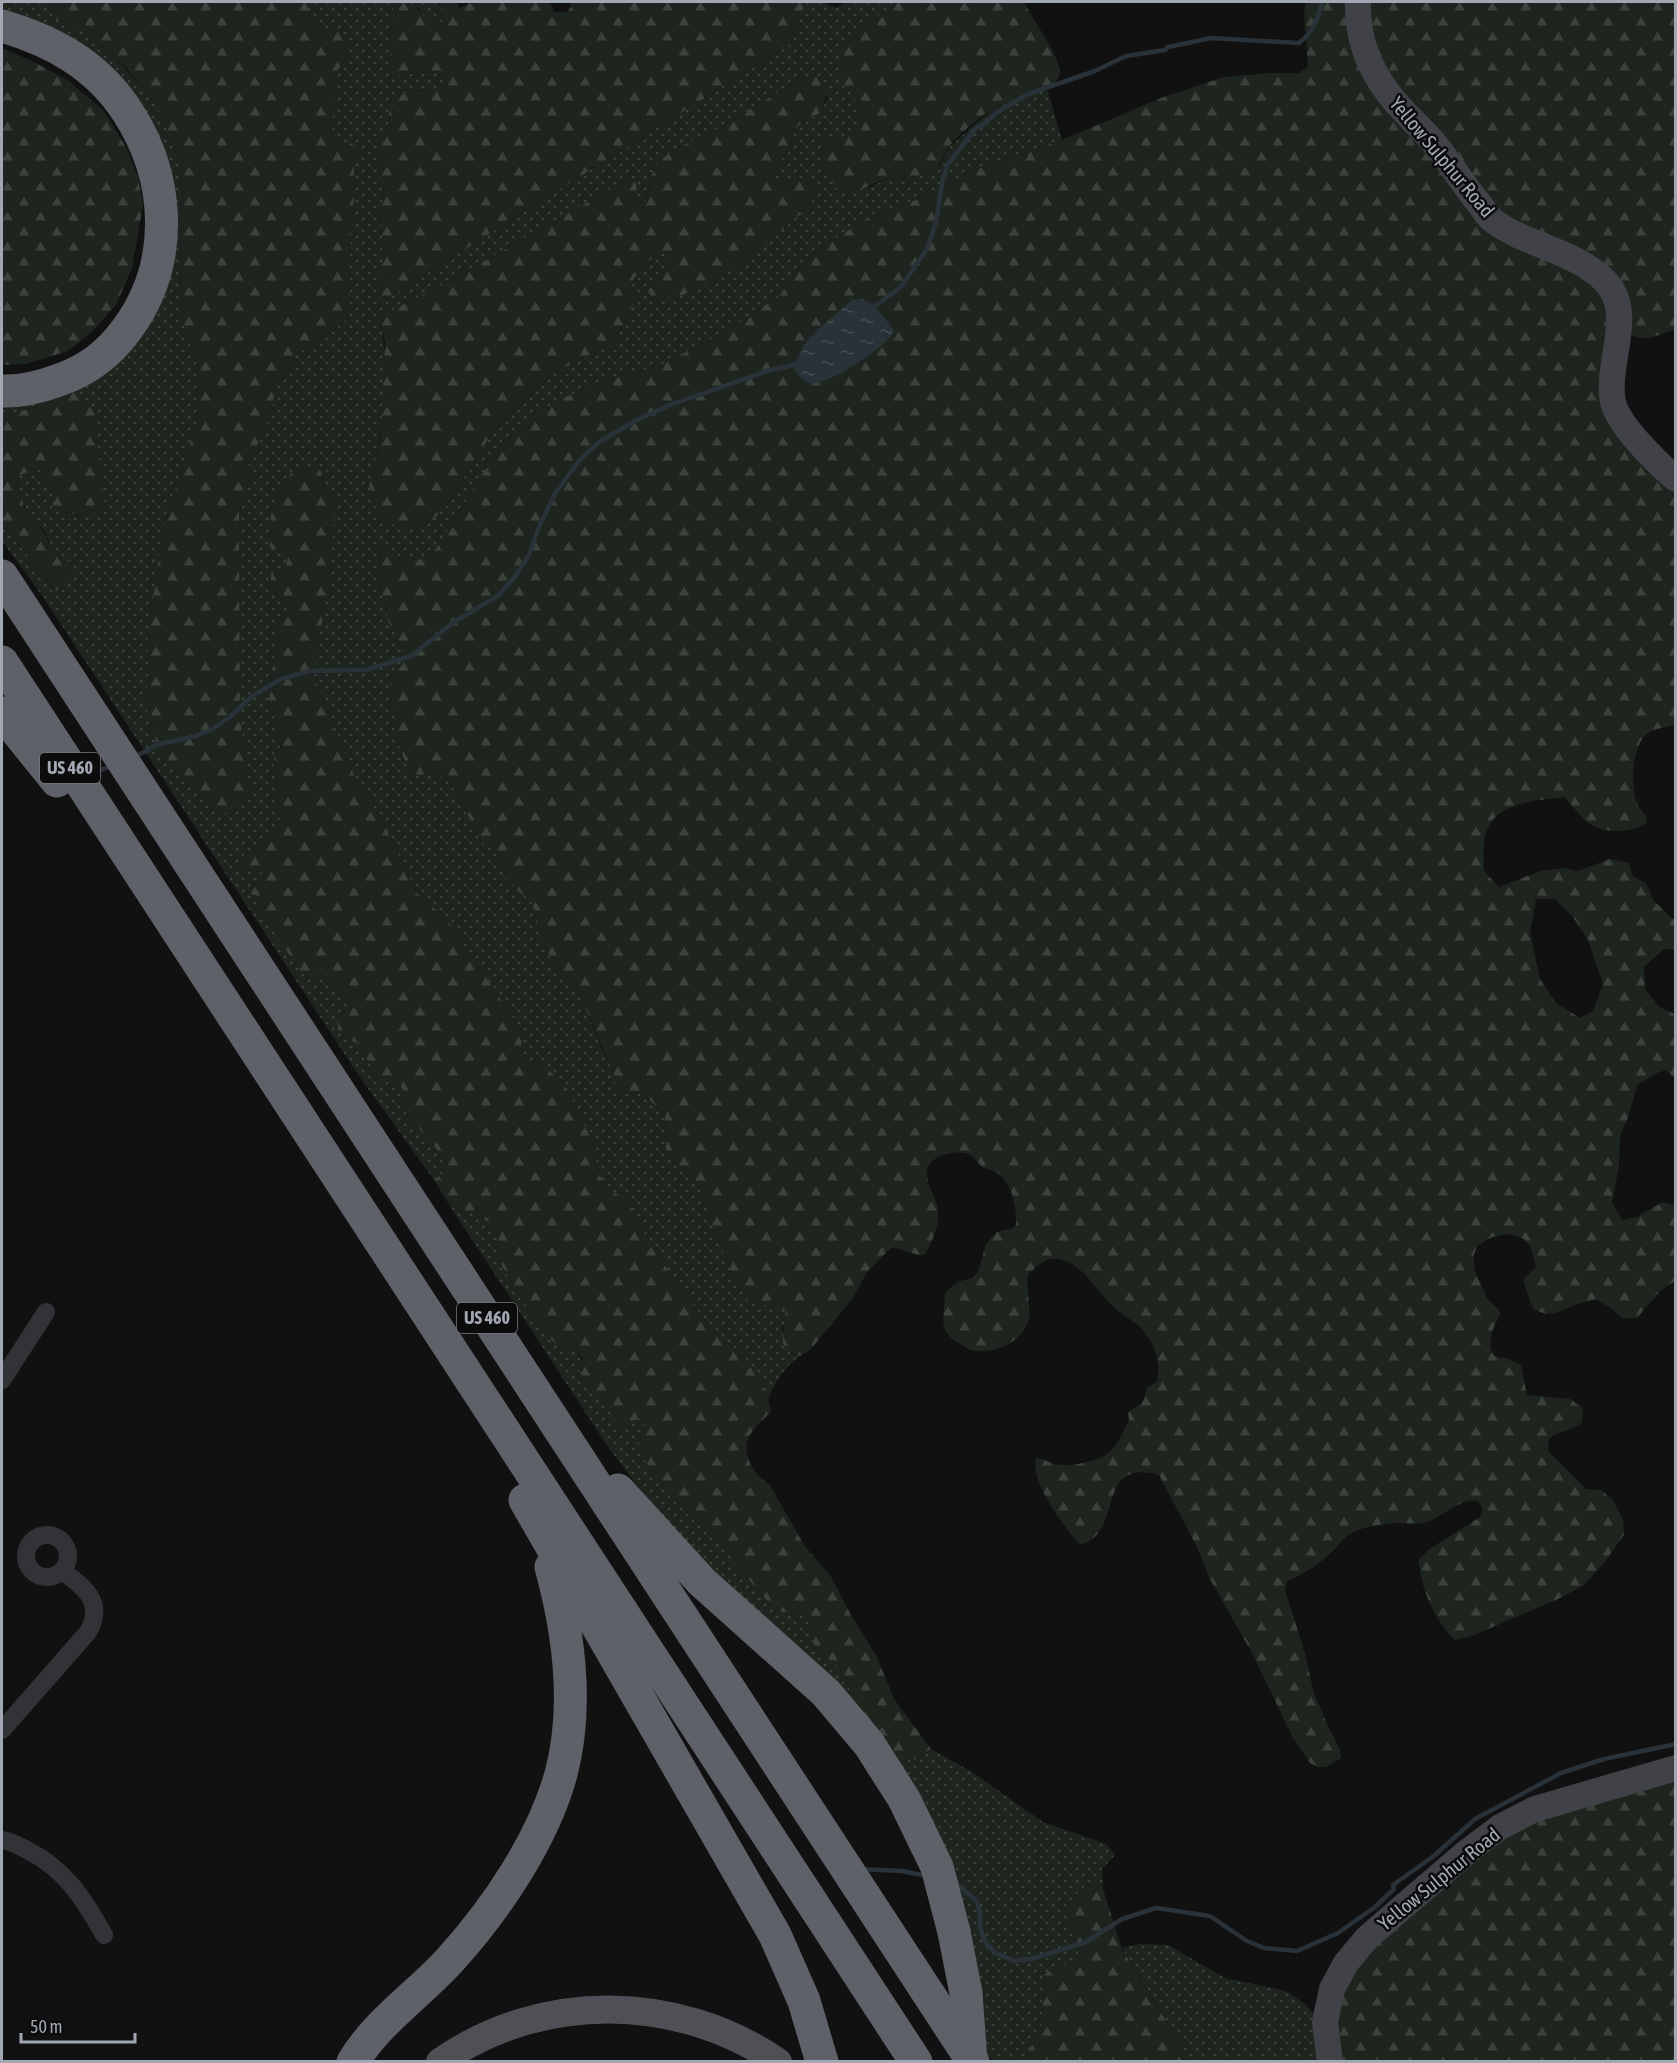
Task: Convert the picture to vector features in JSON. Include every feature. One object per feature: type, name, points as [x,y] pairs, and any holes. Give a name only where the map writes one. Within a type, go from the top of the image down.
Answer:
[{"type":"highway","points":[[2,26],[36,38],[64,51],[82,63],[105,84],[127,110],[143,138],[153,168],[160,198],[163,226],[159,257],[151,289],[139,314],[101,359],[76,375],[44,386],[16,392],[2,391]]},
{"type":"highway","name":"US 460","points":[[2,576],[972,2061]]},
{"type":"highway","name":"US 460","points":[[2,662],[916,2061]]},
{"type":"highway","points":[[2,713],[72,799],[140,873]]},
{"type":"highway","points":[[391,1257],[538,1522],[775,1935],[804,2001],[822,2061]]},
{"type":"highway","points":[[489,1321],[618,1490],[702,1582],[826,1693],[869,1744],[904,1799],[937,1866],[954,1932],[966,1993],[972,2061]]},
{"type":"highway","points":[[353,2061],[377,2031],[449,1961],[492,1909],[520,1866],[544,1818],[561,1774],[570,1723],[570,1664],[561,1605],[538,1522]]},
{"type":"main road","points":[[440,2061],[471,2043],[511,2025],[556,2013],[600,2008],[645,2011],[690,2019],[744,2040],[778,2061]]},
{"type":"street","name":"Yellow Sulphur Road","points":[[1358,2],[1360,34],[1374,72],[1389,95],[1434,144],[1492,220],[1535,244],[1586,266],[1606,281],[1618,305],[1619,335],[1612,378],[1613,404],[1628,430],[1676,479]]},
{"type":"street","points":[[2,1380],[46,1312]]},
{"type":"street","points":[[2,1730],[88,1632],[94,1621],[93,1606],[88,1593],[79,1583],[62,1571]]},
{"type":"street","name":"Yellow Sulphur Road","points":[[1330,2061],[1325,2022],[1332,1989],[1346,1963],[1367,1938],[1467,1852],[1500,1827],[1535,1809],[1676,1768]]},
{"type":"street","points":[[2,1840],[9,1841],[41,1857],[70,1881],[104,1935]]},
{"type":"green space","points":[[2,2],[51,2],[49,8],[55,18],[81,30],[110,52],[148,93],[165,121],[174,145],[180,172],[182,202],[179,294],[185,331],[196,358],[198,390],[196,427],[162,534],[147,644],[149,678],[144,700],[250,791],[240,716],[239,515],[251,476],[248,466],[272,411],[275,384],[288,374],[295,355],[333,331],[347,319],[350,300],[349,263],[354,166],[348,142],[337,142],[332,135],[335,74],[348,56],[333,29],[312,26],[306,2],[397,2],[393,8],[394,76],[427,72],[445,77],[446,84],[438,89],[415,90],[389,115],[390,128],[386,132],[377,164],[382,182],[383,203],[380,210],[384,255],[377,293],[382,298],[389,297],[790,44],[805,2],[825,2],[836,8],[847,2],[896,2],[866,25],[843,47],[848,90],[856,99],[859,109],[860,132],[842,138],[828,138],[868,188],[887,179],[914,177],[940,165],[949,147],[994,108],[1047,89],[1062,140],[977,169],[916,200],[862,221],[814,253],[778,297],[721,334],[659,366],[608,379],[503,441],[436,549],[419,560],[402,558],[381,545],[377,581],[385,600],[388,621],[400,642],[403,664],[390,677],[398,742],[404,761],[420,775],[431,774],[447,779],[457,793],[481,842],[494,848],[506,878],[518,891],[531,900],[553,965],[575,984],[601,1047],[624,1093],[644,1094],[665,1117],[666,1150],[671,1159],[690,1173],[704,1196],[713,1226],[734,1278],[747,1299],[760,1304],[779,1306],[785,1310],[786,1317],[782,1330],[791,1354],[800,1356],[781,1375],[768,1399],[758,1377],[742,1353],[715,1334],[675,1281],[645,1234],[627,1200],[605,1187],[596,1165],[597,1151],[567,1089],[527,1062],[521,1049],[522,1031],[448,922],[417,893],[383,822],[356,780],[314,675],[335,501],[326,490],[321,471],[272,549],[286,551],[288,557],[275,593],[286,605],[287,613],[278,627],[268,708],[276,720],[282,742],[274,761],[280,819],[275,831],[239,860],[238,867],[246,870],[258,868],[262,873],[260,881],[253,885],[261,902],[260,913],[282,943],[326,974],[351,1004],[339,1019],[345,1039],[357,1043],[378,1077],[400,1085],[405,1093],[401,1102],[407,1111],[408,1122],[427,1135],[444,1164],[445,1171],[434,1180],[357,1073],[43,597],[2,541],[2,523],[54,590],[67,561],[59,560],[43,530],[24,506],[19,492],[19,476],[33,465],[38,466],[49,490],[57,498],[53,503],[53,508],[77,516],[104,505],[94,423],[95,411],[47,403],[15,413],[2,413],[2,395],[138,325],[153,136],[2,15]],"holes":[[[809,75],[828,98],[820,113],[792,131],[791,144],[771,178],[772,184],[778,185],[793,177],[812,204],[791,221],[652,298],[647,290],[669,261],[665,252],[650,260],[631,283],[635,302],[614,343],[554,373],[493,431],[446,507],[375,462],[385,392],[385,356],[380,321],[389,312],[448,282],[626,180],[637,201],[643,205],[654,170],[667,154],[714,131]]]},
{"type":"green space","points":[[51,2],[306,2],[312,26],[333,29],[348,39],[348,56],[335,74],[332,135],[337,142],[348,142],[359,148],[360,158],[354,166],[349,263],[350,300],[347,319],[333,331],[295,355],[288,374],[275,384],[272,411],[248,466],[251,476],[239,515],[240,716],[250,791],[222,816],[158,748],[144,700],[149,677],[147,644],[162,534],[196,427],[198,390],[196,358],[185,331],[179,294],[182,202],[180,172],[174,145],[165,121],[148,93],[110,52],[81,30],[55,18],[49,7]]},
{"type":"green space","points":[[397,2],[411,4],[427,20],[438,23],[443,21],[439,2],[456,2],[460,8],[472,2],[550,2],[554,12],[566,12],[571,7],[571,2],[805,2],[797,30],[790,44],[389,297],[382,298],[376,293],[384,255],[380,210],[383,203],[382,182],[377,164],[378,133],[390,128],[389,111],[402,95],[446,84],[445,77],[439,74],[420,72],[394,76],[390,73],[393,7]]},
{"type":"green space","points":[[405,2],[439,2],[443,21],[438,23],[427,21],[419,8]]},
{"type":"green space","points":[[896,2],[1024,2],[1055,56],[1060,71],[1058,78],[1053,84],[1034,94],[996,107],[984,115],[955,140],[939,164],[928,173],[888,179],[855,191],[840,192],[825,168],[820,149],[821,142],[828,138],[842,138],[860,132],[860,113],[856,100],[838,75],[843,47],[866,25]]},
{"type":"green space","points":[[1306,2],[1350,2],[1441,167],[1595,281],[1610,313],[1601,378],[1675,490],[1675,725],[1648,733],[1643,738],[1636,755],[1633,776],[1635,795],[1647,823],[1625,831],[1609,831],[1587,822],[1564,797],[1538,800],[1502,812],[1487,830],[1484,843],[1484,871],[1499,887],[1540,871],[1564,868],[1578,871],[1610,859],[1629,863],[1633,876],[1646,884],[1654,901],[1675,919],[1675,949],[1664,949],[1644,967],[1645,989],[1659,1007],[1675,1014],[1675,1079],[1666,1070],[1637,1085],[1629,1115],[1620,1136],[1619,1166],[1612,1202],[1622,1220],[1636,1217],[1663,1202],[1675,1205],[1675,1281],[1660,1291],[1637,1318],[1622,1318],[1596,1299],[1551,1314],[1533,1309],[1523,1280],[1536,1267],[1530,1246],[1524,1239],[1509,1234],[1492,1237],[1477,1246],[1474,1255],[1474,1269],[1488,1300],[1499,1310],[1500,1315],[1491,1340],[1494,1356],[1509,1359],[1521,1365],[1527,1395],[1570,1399],[1583,1408],[1582,1422],[1549,1438],[1548,1451],[1586,1489],[1601,1490],[1613,1500],[1623,1520],[1624,1535],[1584,1585],[1558,1599],[1472,1636],[1455,1640],[1441,1623],[1425,1592],[1419,1559],[1431,1548],[1480,1517],[1483,1509],[1478,1501],[1463,1503],[1423,1523],[1384,1524],[1355,1532],[1345,1538],[1317,1564],[1287,1581],[1285,1590],[1304,1650],[1314,1693],[1340,1749],[1341,1758],[1326,1767],[1318,1767],[1310,1763],[1292,1736],[1252,1653],[1210,1579],[1196,1545],[1159,1475],[1139,1472],[1126,1477],[1117,1486],[1108,1513],[1094,1538],[1080,1545],[1050,1504],[1038,1479],[1035,1468],[1036,1458],[1057,1465],[1080,1464],[1108,1454],[1113,1449],[1129,1420],[1128,1412],[1142,1403],[1147,1388],[1157,1381],[1156,1352],[1145,1332],[1117,1310],[1084,1273],[1068,1262],[1054,1258],[1042,1263],[1028,1274],[1029,1319],[1023,1332],[1011,1343],[987,1351],[971,1350],[954,1340],[946,1331],[943,1318],[945,1293],[957,1282],[972,1278],[978,1272],[986,1244],[996,1232],[1011,1229],[1016,1225],[1013,1198],[1006,1181],[1000,1175],[983,1168],[972,1156],[965,1153],[945,1154],[933,1160],[929,1165],[927,1175],[938,1209],[938,1216],[934,1236],[924,1255],[891,1248],[867,1272],[853,1298],[811,1349],[800,1356],[791,1353],[786,1348],[783,1343],[785,1310],[779,1306],[760,1304],[747,1299],[734,1278],[713,1226],[704,1196],[690,1173],[671,1159],[666,1150],[665,1116],[644,1094],[624,1093],[615,1088],[615,1077],[575,984],[553,965],[531,900],[518,891],[506,878],[494,848],[481,842],[457,793],[447,779],[431,774],[420,775],[410,772],[397,738],[390,677],[403,664],[400,642],[388,621],[385,600],[377,581],[381,545],[402,558],[419,560],[436,549],[503,441],[554,402],[608,379],[659,366],[721,334],[778,297],[814,253],[862,221],[916,200],[977,169],[1062,140],[1161,98],[1224,77],[1299,73],[1308,67],[1304,12]],"holes":[[[1536,899],[1555,899],[1573,917],[1588,940],[1603,984],[1593,1011],[1580,1018],[1556,1003],[1540,979],[1530,932]]]},
{"type":"green space","points":[[1363,2],[1675,2],[1675,329],[1645,338],[1628,333],[1626,309],[1499,216],[1387,82]]},
{"type":"green space","points":[[2,48],[69,81],[104,111],[126,147],[138,177],[143,205],[132,268],[116,305],[92,332],[68,351],[26,364],[2,365]]},
{"type":"green space","points":[[809,75],[820,76],[823,81],[826,90],[824,103],[820,113],[792,131],[791,144],[771,178],[772,184],[778,185],[793,177],[809,179],[815,190],[812,204],[738,266],[695,290],[674,297],[652,298],[647,290],[669,261],[665,252],[655,256],[631,283],[635,301],[614,343],[554,373],[493,431],[446,507],[426,526],[399,529],[378,514],[369,485],[380,440],[382,414],[385,342],[380,321],[389,312],[448,282],[626,180],[636,182],[637,201],[643,204],[648,194],[652,174],[661,159],[714,131]]},
{"type":"green space","points":[[69,392],[79,393],[95,411],[94,423],[105,505],[87,516],[53,508],[53,503],[57,498],[49,490],[38,466],[33,465],[19,476],[17,483],[24,507],[34,517],[59,559],[74,562],[69,580],[56,591],[2,523],[2,413],[28,409]]},
{"type":"green space","points":[[302,464],[321,471],[326,490],[335,501],[330,583],[314,675],[356,780],[383,822],[417,893],[448,921],[522,1031],[521,1049],[527,1062],[544,1065],[567,1089],[597,1151],[596,1165],[605,1187],[627,1200],[645,1234],[675,1281],[715,1334],[742,1353],[758,1377],[771,1411],[748,1439],[749,1462],[758,1475],[770,1485],[804,1545],[830,1575],[877,1657],[894,1699],[931,1749],[917,1759],[898,1761],[855,1704],[844,1674],[834,1661],[822,1657],[815,1648],[807,1615],[777,1611],[733,1561],[727,1547],[718,1538],[708,1534],[671,1498],[645,1460],[638,1439],[646,1426],[640,1419],[632,1421],[630,1428],[623,1430],[579,1371],[582,1358],[576,1350],[560,1346],[552,1340],[515,1289],[498,1256],[496,1229],[481,1218],[450,1206],[434,1180],[445,1171],[441,1157],[426,1135],[408,1122],[407,1111],[401,1102],[405,1093],[400,1085],[378,1077],[357,1043],[345,1039],[338,1030],[339,1019],[351,1004],[326,974],[305,977],[260,913],[257,907],[261,902],[256,895],[249,894],[248,889],[260,881],[262,873],[258,868],[246,870],[238,868],[239,860],[275,831],[280,819],[274,753],[281,748],[282,742],[277,736],[277,721],[268,708],[278,626],[287,610],[286,605],[274,590],[271,574],[278,568],[286,566],[288,557],[286,551],[272,549],[268,544],[270,521],[279,490],[285,480]]},
{"type":"green space","points":[[450,1206],[481,1218],[496,1229],[497,1253],[501,1264],[543,1330],[558,1345],[576,1350],[603,1402],[623,1430],[632,1421],[640,1419],[646,1426],[638,1439],[645,1460],[672,1498],[708,1534],[718,1538],[728,1547],[733,1561],[777,1610],[807,1615],[815,1648],[822,1657],[834,1661],[844,1674],[855,1704],[710,1568],[669,1525],[606,1444]]},
{"type":"green space","points":[[931,1749],[972,1772],[1043,1822],[1106,1844],[1115,1855],[1102,1869],[1103,1889],[1088,1884],[1069,1920],[1079,1953],[1071,1964],[1057,1966],[1045,1974],[1041,2032],[1027,2052],[1031,2061],[992,2061],[982,2046],[898,1761],[917,1759]]},
{"type":"green space","points":[[1675,1777],[1675,2061],[1336,2062],[1336,2005],[1361,1957],[1516,1827]]},
{"type":"green space","points":[[1088,1884],[1103,1889],[1122,1949],[1191,2061],[1031,2061],[1027,2052],[1041,2032],[1045,1974],[1057,1966],[1071,1964],[1079,1953],[1069,1920],[1072,1898]]},
{"type":"green space","points":[[1140,1944],[1168,1945],[1225,1978],[1286,1991],[1305,2004],[1318,2019],[1322,2061],[1191,2061],[1122,1948]]},
{"type":"water","points":[[863,299],[875,306],[893,329],[892,335],[865,358],[840,374],[817,383],[803,380],[794,365],[805,343],[852,300]]},
{"type":"waterway","points":[[871,309],[901,287],[927,249],[936,222],[943,178],[948,164],[976,128],[999,111],[1028,94],[1095,71],[1126,56],[1165,50],[1168,47],[1211,38],[1299,43],[1314,25],[1322,2]]},
{"type":"waterway","points":[[133,757],[155,745],[196,736],[211,730],[230,717],[252,696],[281,679],[310,671],[366,670],[411,656],[454,622],[498,596],[514,578],[529,555],[539,527],[556,492],[579,461],[599,442],[637,420],[670,405],[799,362]]},
{"type":"waterway","points":[[88,775],[111,766]]},
{"type":"waterway","points":[[955,1883],[976,1900],[980,1911],[980,1928],[986,1943],[996,1953],[1014,1961],[1031,1959],[1086,1942],[1122,1919],[1156,1908],[1210,1916],[1247,1941],[1264,1948],[1297,1951],[1338,1933],[1375,1907],[1394,1889],[1393,1885],[1435,1855],[1475,1819],[1561,1773],[1604,1759],[1676,1744]]},
{"type":"waterway","points":[[861,1869],[902,1871],[927,1876]]}]
